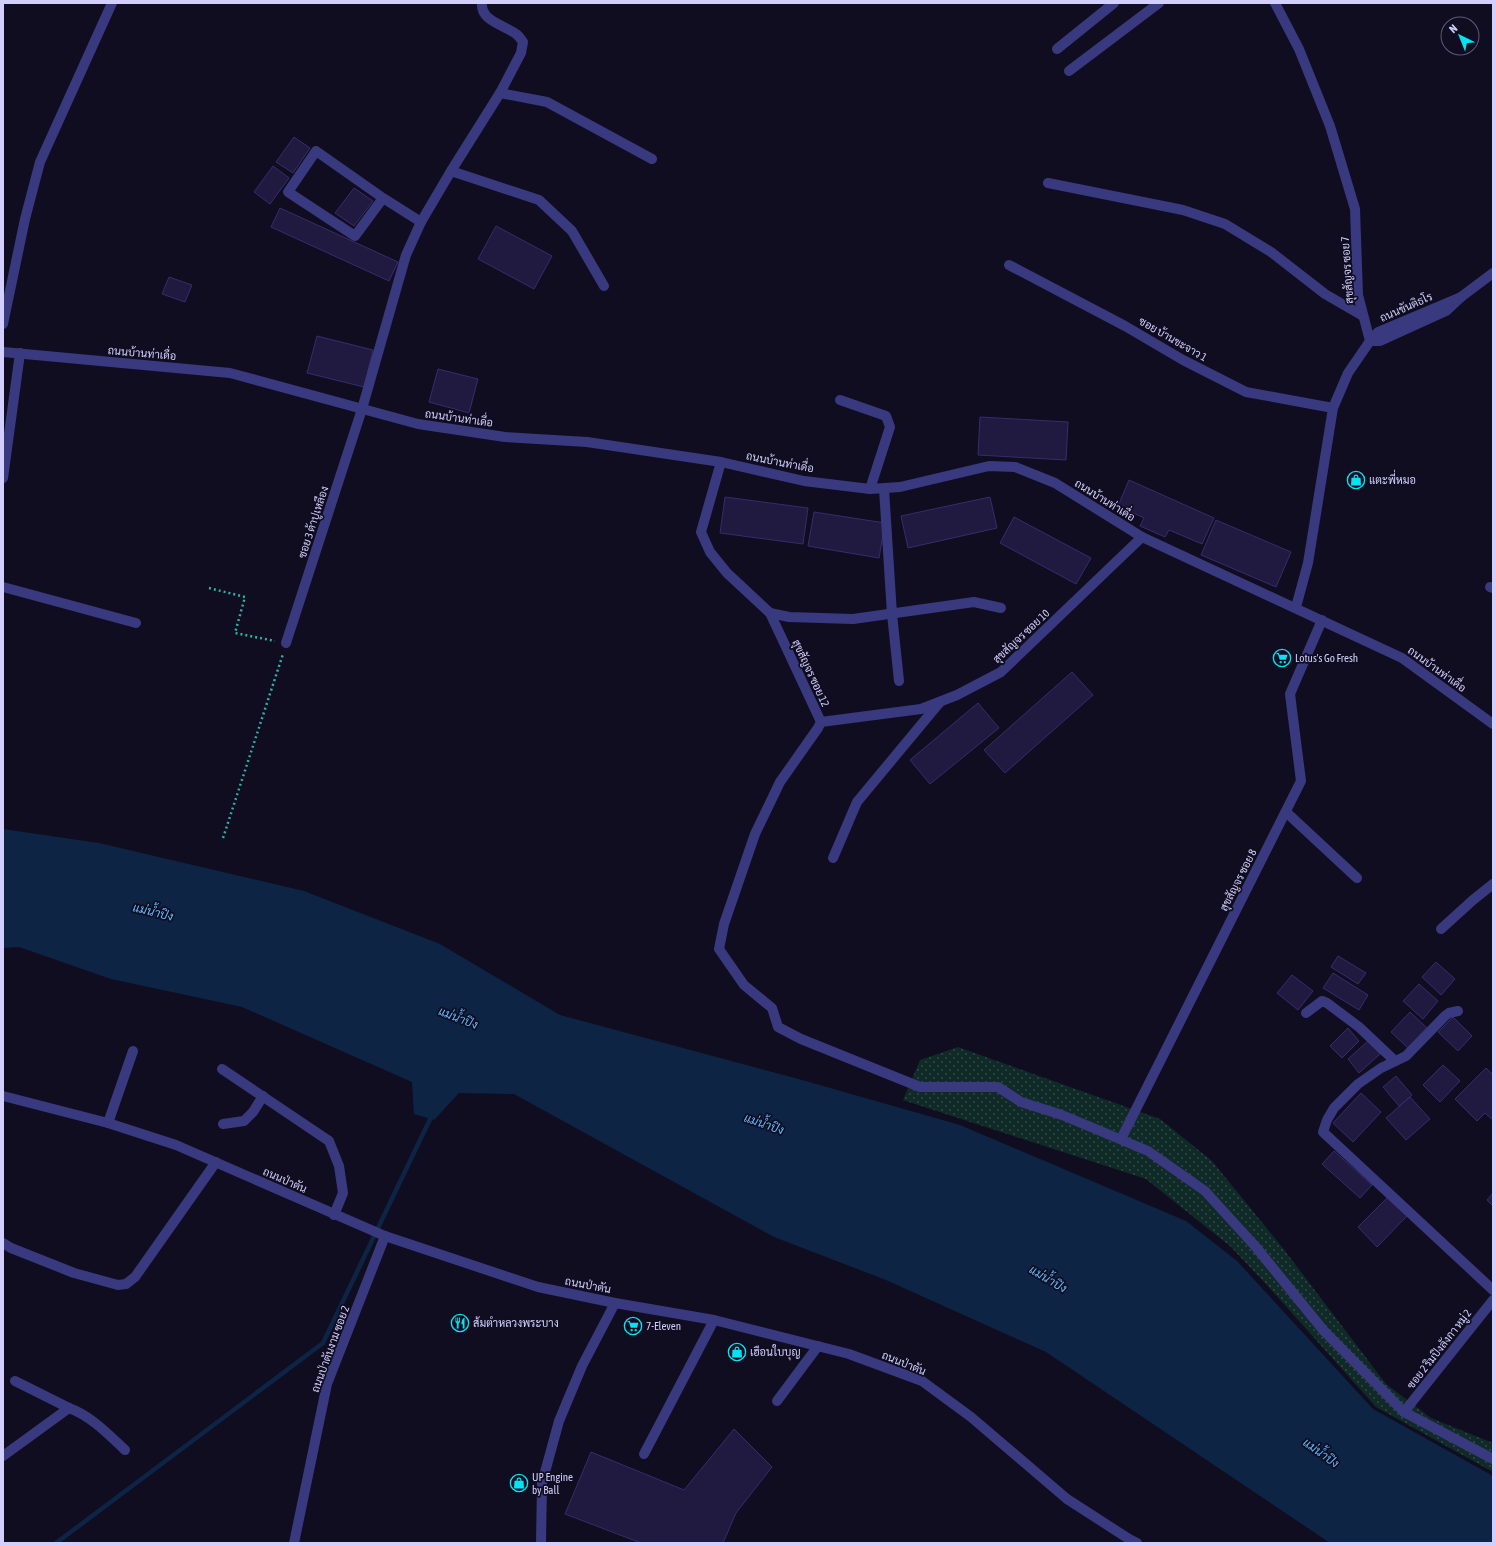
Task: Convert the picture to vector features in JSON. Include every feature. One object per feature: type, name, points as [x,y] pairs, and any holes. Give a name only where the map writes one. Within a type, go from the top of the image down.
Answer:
[{"type":"street","points":[[3,324],[25,219],[40,162],[112,3]]},
{"type":"street","name":"ซอย 3 ต้าปูเหลือง","points":[[286,643],[362,409],[406,255],[421,222],[500,93],[521,53],[523,42],[516,34],[486,17],[481,7],[482,3]]},
{"type":"street","points":[[1057,49],[1114,3]]},
{"type":"street","points":[[1069,71],[1159,3]]},
{"type":"street","name":"สุขสัญจร ซอย 7","points":[[1275,3],[1299,49],[1330,126],[1355,209],[1358,295],[1370,341]]},
{"type":"street","points":[[500,93],[547,102],[652,159]]},
{"type":"street","points":[[383,198],[356,236],[288,192],[316,151],[383,198],[421,222]]},
{"type":"street","points":[[451,171],[539,200],[572,232],[604,286]]},
{"type":"street","points":[[1048,183],[1183,210],[1225,224],[1271,252],[1325,294],[1363,316]]},
{"type":"street","name":"ซอย บ้านขะจาว 1","points":[[1009,265],[1126,326],[1183,360],[1246,392],[1333,408]]},
{"type":"street","name":"ถนนขันติธโร","points":[[1370,341],[1380,341],[1446,311],[1461,297],[1493,273]]},
{"type":"street","points":[[1296,607],[1308,562],[1333,408],[1348,373],[1370,341]]},
{"type":"street","name":"ถนนบ้านท่าเดื่อ","points":[[3,352],[230,373],[426,425],[505,437],[587,442],[721,462],[804,480],[870,489],[900,487],[988,466],[1015,467],[1055,483],[1142,537],[1296,607],[1402,658],[1493,724]]},
{"type":"street","points":[[3,478],[20,353]]},
{"type":"street","points":[[840,400],[886,416],[890,427],[870,489]]},
{"type":"street","name":"สุขสัญจร ซอย 12","points":[[721,462],[700,532],[710,552],[727,573],[770,613],[820,722],[818,728],[780,782],[756,834],[724,924],[719,949],[744,985],[772,1008],[778,1027],[801,1039],[920,1087],[998,1087],[1021,1102],[1062,1115],[1121,1140]]},
{"type":"street","points":[[884,489],[892,614],[899,681]]},
{"type":"street","name":"สุขสัญจร ซอย 10","points":[[820,722],[921,709],[957,695],[1001,672],[1142,537]]},
{"type":"street","points":[[3,587],[136,623]]},
{"type":"street","points":[[770,613],[789,617],[853,619],[974,602],[1001,608]]},
{"type":"street","name":"สุขสัญจร ซอย 8","points":[[1121,1140],[1301,781],[1290,694],[1322,620]]},
{"type":"street","points":[[833,858],[857,802],[942,701]]},
{"type":"street","points":[[1286,812],[1357,878]]},
{"type":"street","points":[[1441,929],[1493,884]]},
{"type":"street","points":[[1306,1013],[1322,1002],[1327,1003],[1359,1027],[1395,1061]]},
{"type":"street","points":[[1458,1011],[1449,1013],[1406,1056],[1380,1068],[1358,1084],[1334,1108],[1327,1120],[1323,1132],[1493,1290]]},
{"type":"street","points":[[108,1123],[133,1051]]},
{"type":"street","points":[[222,1069],[329,1141],[339,1166],[344,1193],[334,1215]]},
{"type":"street","name":"ถนนป่าตัน","points":[[3,1096],[108,1123],[176,1145],[363,1228],[538,1287],[615,1303],[714,1320],[849,1354],[922,1382],[971,1417],[1067,1499],[1129,1540],[1137,1543]]},
{"type":"street","points":[[224,1124],[244,1121],[253,1112],[263,1096]]},
{"type":"street","points":[[1121,1140],[1148,1151],[1205,1191],[1255,1246],[1324,1331],[1404,1412],[1493,1459]]},
{"type":"street","points":[[3,1243],[11,1248],[74,1273],[118,1285],[126,1284],[135,1277],[216,1162]]},
{"type":"street","name":"ถนนป่าตันงาม ซอย 2","points":[[294,1543],[327,1384],[385,1236]]},
{"type":"street","name":"ซอย 2 ริมปิงลังกา หมู่ 2","points":[[1404,1412],[1493,1300]]},
{"type":"street","points":[[541,1543],[542,1483],[559,1421],[582,1366],[615,1303]]},
{"type":"street","points":[[644,1454],[714,1320]]},
{"type":"street","points":[[777,1401],[818,1346]]},
{"type":"street","points":[[14,1381],[79,1412],[90,1419],[126,1450]]},
{"type":"street","points":[[3,1456],[69,1408]]},
{"type":"path","points":[[209,588],[245,597],[235,633],[286,643],[223,838]]},
{"type":"green space","points":[[958,1047],[1160,1119],[1212,1161],[1282,1247],[1386,1384],[1431,1418],[1493,1443],[1493,1472],[1376,1407],[1230,1246],[1146,1179],[903,1100],[920,1060]]},
{"type":"water","name":"แม่น้ำปิง","points":[[3,829],[99,843],[304,891],[440,944],[560,1015],[795,1078],[960,1125],[1186,1221],[1237,1261],[1373,1409],[1493,1476],[1493,1543],[1330,1543],[1046,1352],[886,1280],[774,1237],[514,1094],[459,1093],[434,1120],[414,1114],[412,1082],[242,1007],[111,979],[19,947],[3,948]]},
{"type":"building","points":[[294,137],[310,148],[293,173],[276,162]]},
{"type":"building","points":[[273,166],[289,178],[270,204],[254,192]]},
{"type":"building","points":[[354,188],[373,201],[354,226],[335,213]]},
{"type":"building","points":[[280,208],[398,262],[389,281],[271,227]]},
{"type":"building","points":[[496,226],[552,256],[534,289],[478,259]]},
{"type":"building","points":[[169,277],[192,285],[185,302],[162,294]]},
{"type":"building","points":[[317,336],[373,350],[364,387],[307,373]]},
{"type":"building","points":[[438,369],[478,379],[469,413],[429,402]]},
{"type":"building","points":[[980,417],[1068,422],[1066,460],[978,455]]},
{"type":"building","points":[[1129,480],[1214,518],[1202,544],[1169,530],[1165,537],[1140,526],[1144,518],[1118,506]]},
{"type":"building","points":[[725,497],[808,508],[803,544],[720,533]]},
{"type":"building","points":[[990,497],[997,528],[908,548],[901,516]]},
{"type":"building","points":[[814,512],[885,523],[879,558],[808,546]]},
{"type":"building","points":[[1014,517],[1091,558],[1076,584],[1000,543]]},
{"type":"building","points":[[1216,520],[1291,552],[1276,587],[1201,555]]},
{"type":"building","points":[[1072,672],[1093,695],[1005,773],[984,750]]},
{"type":"building","points":[[978,703],[999,728],[930,784],[910,760]]},
{"type":"building","points":[[1338,956],[1366,973],[1358,984],[1331,967]]},
{"type":"building","points":[[1436,962],[1455,979],[1441,995],[1422,977]]},
{"type":"building","points":[[1333,973],[1368,995],[1359,1010],[1323,988]]},
{"type":"building","points":[[1292,975],[1313,991],[1298,1010],[1277,993]]},
{"type":"building","points":[[1419,984],[1438,1001],[1423,1019],[1403,1001]]},
{"type":"building","points":[[1410,1012],[1428,1029],[1408,1048],[1391,1032]]},
{"type":"building","points":[[1453,1017],[1472,1036],[1458,1051],[1438,1032]]},
{"type":"building","points":[[1348,1028],[1359,1041],[1342,1058],[1330,1046]]},
{"type":"building","points":[[1368,1041],[1380,1054],[1359,1073],[1348,1059]]},
{"type":"building","points":[[1443,1065],[1460,1081],[1440,1102],[1423,1085]]},
{"type":"building","points":[[1486,1068],[1493,1075],[1493,1120],[1485,1113],[1477,1121],[1455,1099]]},
{"type":"building","points":[[1396,1076],[1412,1095],[1399,1106],[1383,1087]]},
{"type":"building","points":[[1361,1093],[1381,1112],[1353,1142],[1333,1123]]},
{"type":"building","points":[[1410,1097],[1430,1119],[1406,1140],[1386,1118]]},
{"type":"building","points":[[1334,1151],[1372,1185],[1360,1198],[1322,1164]]},
{"type":"building","points":[[1493,1193],[1493,1206],[1487,1200]]},
{"type":"building","points":[[1388,1197],[1407,1216],[1377,1247],[1358,1227]]},
{"type":"building","points":[[734,1429],[772,1467],[736,1513],[723,1543],[641,1543],[565,1514],[591,1452],[684,1490]]},
{"type":"waterway","points":[[56,1543],[323,1343],[432,1115]]},
{"type":"place","name":"แตะพี่หมอ","points":[[1356,480]]},
{"type":"place","name":"Lotus's Go Fresh","points":[[1282,658]]},
{"type":"place","name":"ส้มตำหลวงพระบาง","points":[[460,1323]]},
{"type":"place","name":"7-Eleven","points":[[633,1326]]},
{"type":"place","name":"เฮือนใบบุญ","points":[[737,1352]]},
{"type":"place","name":"UP Engine by Ball","points":[[519,1483]]}]
